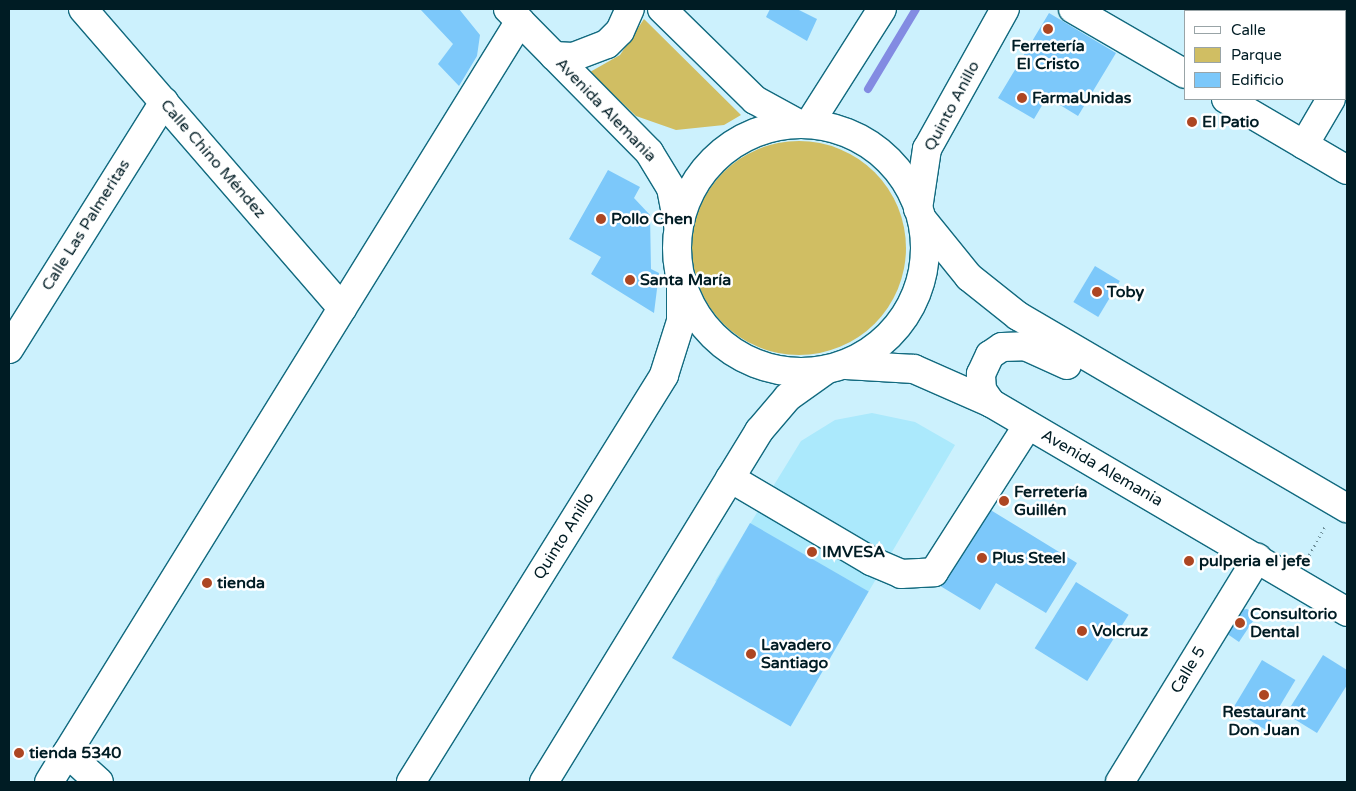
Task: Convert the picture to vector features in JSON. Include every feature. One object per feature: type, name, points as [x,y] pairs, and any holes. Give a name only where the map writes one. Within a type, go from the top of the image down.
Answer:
[{"type":"main road","name":"Calle Chino Méndez","points":[[83,9],[342,308]]},
{"type":"main road","points":[[554,56],[573,57],[607,44],[620,31],[630,9]]},
{"type":"main road","points":[[662,9],[755,100],[804,124],[845,132],[876,150],[902,176],[919,213],[969,277],[1018,316],[1347,508]]},
{"type":"main road","points":[[679,226],[700,176],[727,148],[761,130],[804,124],[882,9]]},
{"type":"main road","name":"Quinto Anillo","points":[[919,213],[927,149],[1005,9]]},
{"type":"main road","points":[[1074,9],[1184,73]]},
{"type":"main road","points":[[49,782],[342,308],[514,15]]},
{"type":"main road","name":"Avenida Alemania","points":[[514,15],[649,152],[671,188],[679,226]]},
{"type":"main road","points":[[1228,100],[1347,170]]},
{"type":"main road","points":[[1304,144],[1330,100]]},
{"type":"main road","name":"Calle Las Palmeritas","points":[[11,341],[164,102]]},
{"type":"main road","points":[[544,782],[730,478],[772,415],[796,390],[878,345],[911,303],[924,257],[919,213]]},
{"type":"main road","name":"Quinto Anillo","points":[[411,782],[664,375],[681,321],[679,226]]},
{"type":"main road","name":"Avenida Alemania","points":[[680,278],[703,324],[730,350],[780,371],[836,367],[914,369],[991,403],[1347,612]]},
{"type":"main road","points":[[991,403],[982,390],[984,365],[1002,347],[1025,346],[1155,414],[1213,430]]},
{"type":"main road","points":[[730,478],[871,561],[901,574],[934,572],[1028,425]]},
{"type":"main road","name":"Calle 5","points":[[1120,782],[1257,558]]},
{"type":"main road","points":[[67,754],[99,782]]},
{"type":"path","points":[[1308,557],[1319,538]]},
{"type":"shaded area","name":"IMVESA","points":[[872,413],[915,422],[955,445],[833,652],[715,581],[801,441],[835,420]]},
{"type":"green space","points":[[644,19],[741,115],[724,125],[676,130],[636,116],[590,72],[620,55]]},
{"type":"green space","points":[[788,141],[810,141],[830,145],[850,153],[875,172],[894,197],[902,217],[906,248],[902,279],[894,299],[875,324],[850,343],[830,351],[810,355],[788,355],[768,351],[748,343],[731,331],[716,316],[704,299],[696,279],[692,259],[692,237],[696,217],[704,197],[716,180],[731,165],[748,153],[768,145]]},
{"type":"building","points":[[420,9],[459,9],[480,35],[477,56],[459,86],[438,64],[453,44]]},
{"type":"building","points":[[770,9],[797,9],[817,19],[807,41],[766,17]]},
{"type":"building","points":[[1049,13],[1116,53],[1078,116],[1047,97],[1034,119],[998,98]]},
{"type":"building","points":[[608,170],[640,187],[634,198],[650,215],[651,269],[659,273],[654,313],[591,274],[601,257],[569,239]]},
{"type":"building","name":"Toby","points":[[1095,266],[1120,281],[1098,317],[1073,302]]},
{"type":"building","points":[[984,506],[1077,563],[1046,613],[996,583],[980,610],[937,584]]},
{"type":"building","points":[[750,523],[869,592],[791,727],[672,658]]},
{"type":"building","name":"Volcruz","points":[[1076,582],[1129,615],[1087,681],[1035,648]]},
{"type":"building","name":"Consultorio Dental","points":[[1247,609],[1257,615],[1239,642],[1223,631],[1236,611]]},
{"type":"building","points":[[1323,655],[1347,670],[1347,685],[1317,733],[1286,714]]},
{"type":"building","name":"Restaurant Don Juan","points":[[1262,660],[1295,680],[1266,730],[1232,710]]},
{"type":"waterway","points":[[868,89],[916,9]]},
{"type":"place","name":"Ferretería El Cristo","points":[[1048,29]]},
{"type":"place","name":"FarmaUnidas","points":[[1022,98]]},
{"type":"place","name":"El Patio","points":[[1192,122]]},
{"type":"place","name":"Pollo Chen","points":[[601,219]]},
{"type":"place","name":"Santa María","points":[[630,280]]},
{"type":"place","name":"Toby","points":[[1097,292]]},
{"type":"place","name":"Ferretería Guillén","points":[[1004,501]]},
{"type":"place","name":"IMVESA","points":[[812,552]]},
{"type":"place","name":"Plus Steel","points":[[982,558]]},
{"type":"place","name":"pulperia el jefe","points":[[1189,561]]},
{"type":"place","name":"tienda","points":[[207,583]]},
{"type":"place","name":"Consultorio Dental","points":[[1240,623]]},
{"type":"place","name":"Volcruz","points":[[1082,631]]},
{"type":"place","name":"Lavadero Santiago","points":[[751,654]]},
{"type":"place","name":"Restaurant Don Juan","points":[[1264,695]]},
{"type":"place","name":"tienda 5340","points":[[19,753]]}]
